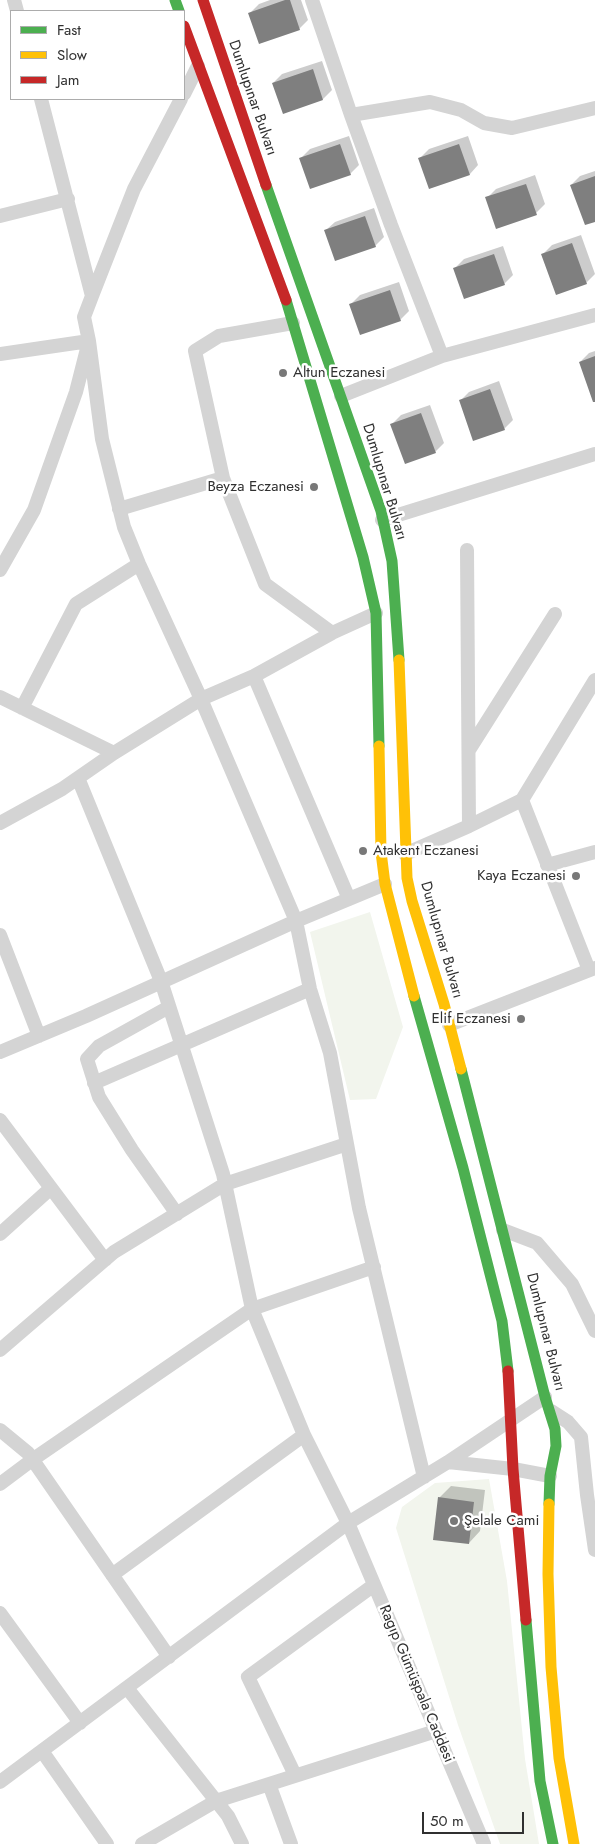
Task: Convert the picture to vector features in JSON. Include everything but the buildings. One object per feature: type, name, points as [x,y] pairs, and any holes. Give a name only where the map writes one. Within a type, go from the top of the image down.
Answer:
[{"type":"main road","name":"Dumlupınar Bulvarı","points":[[203,0],[292,260],[370,474],[392,561],[400,674],[407,878],[412,901],[450,1025],[545,1397],[555,1429],[556,1446],[550,1476],[548,1574],[551,1667],[559,1758],[574,1844]]},
{"type":"main road","points":[[185,29],[293,323],[363,557],[376,612],[381,852],[385,884],[502,1321],[508,1364],[514,1469],[540,1781],[552,1844]]},
{"type":"street","points":[[312,0],[390,225],[442,356]]},
{"type":"street","points":[[185,92],[198,66]]},
{"type":"street","points":[[41,100],[92,296]]},
{"type":"street","points":[[180,100],[134,189],[84,317],[102,439],[124,527],[201,699],[296,921],[310,989],[330,1053],[359,1208],[424,1476]]},
{"type":"street","points":[[351,116],[430,102],[461,110],[484,123],[512,128],[595,108]]},
{"type":"street","points":[[0,216],[68,199]]},
{"type":"street","points":[[341,396],[442,356],[595,315]]},
{"type":"street","points":[[293,323],[219,336],[195,351],[223,478],[265,584],[332,633]]},
{"type":"street","points":[[0,354],[89,341]]},
{"type":"street","points":[[0,570],[34,510],[76,392],[89,341]]},
{"type":"street","points":[[382,520],[595,454]]},
{"type":"street","points":[[119,509],[223,478]]},
{"type":"street","points":[[467,550],[469,826]]},
{"type":"street","points":[[22,708],[76,604],[139,564]]},
{"type":"street","points":[[0,823],[62,789],[201,699],[254,676],[332,633],[376,612]]},
{"type":"street","points":[[469,751],[555,614]]},
{"type":"street","points":[[254,676],[350,898]]},
{"type":"street","points":[[405,854],[522,800],[593,689]]},
{"type":"street","points":[[0,697],[114,754]]},
{"type":"street","name":"Ragıp Gümüşpala Caddesi","points":[[78,778],[161,981],[182,1044],[225,1184],[252,1309],[304,1435],[348,1523],[484,1843]]},
{"type":"street","points":[[450,1025],[592,969],[547,865],[522,800]]},
{"type":"street","points":[[547,865],[595,852]]},
{"type":"street","points":[[0,1052],[296,921],[385,884]]},
{"type":"street","points":[[0,935],[39,1036]]},
{"type":"street","points":[[94,1083],[310,989]]},
{"type":"street","points":[[169,1008],[99,1046],[87,1058],[98,1097],[177,1214]]},
{"type":"street","points":[[0,1120],[105,1260]]},
{"type":"street","points":[[0,1350],[114,1252],[225,1184],[347,1144]]},
{"type":"street","points":[[0,1234],[51,1188]]},
{"type":"street","points":[[503,1230],[537,1243],[572,1284],[595,1331]]},
{"type":"street","points":[[0,1484],[252,1309],[374,1267]]},
{"type":"street","points":[[0,1782],[348,1523],[448,1462],[545,1397]]},
{"type":"street","points":[[551,1412],[568,1422],[581,1437],[586,1495],[595,1550]]},
{"type":"street","points":[[0,1430],[28,1453],[169,1657]]},
{"type":"street","points":[[112,1575],[304,1435]]},
{"type":"street","points":[[448,1462],[514,1469],[550,1476]]},
{"type":"street","points":[[294,1776],[248,1677],[374,1585]]},
{"type":"street","points":[[0,1613],[80,1722]]},
{"type":"street","points":[[126,1688],[228,1816],[242,1844]]},
{"type":"street","points":[[142,1844],[216,1800],[436,1731]]},
{"type":"street","points":[[42,1751],[107,1844]]},
{"type":"street","points":[[269,1784],[291,1844]]},
{"type":"shaded area","points":[[370,912],[403,1027],[376,1099],[350,1100],[310,932]]},
{"type":"shaded area","points":[[489,1479],[507,1581],[525,1759],[539,1844],[500,1844],[458,1725],[396,1528],[402,1507],[435,1483]]},
{"type":"traffic: fast","points":[[175,0],[179,10]]},
{"type":"traffic: fast","points":[[266,185],[381,511],[392,561],[399,660]]},
{"type":"traffic: fast","points":[[286,300],[363,557],[376,613],[379,746]]},
{"type":"traffic: fast","points":[[414,996],[463,1168],[502,1321],[508,1371]]},
{"type":"traffic: fast","points":[[461,1069],[545,1397],[555,1429],[556,1446],[550,1476],[549,1504]]},
{"type":"traffic: fast","points":[[526,1620],[540,1781],[553,1844]]},
{"type":"traffic: slow","points":[[399,660],[407,878],[461,1069]]},
{"type":"traffic: slow","points":[[379,746],[381,852],[385,884],[414,996]]},
{"type":"traffic: slow","points":[[549,1504],[548,1574],[551,1667],[559,1758],[574,1844]]},
{"type":"traffic: jam","points":[[203,0],[266,185]]},
{"type":"traffic: jam","points":[[185,29],[286,300]]},
{"type":"traffic: jam","points":[[508,1371],[513,1469],[526,1620]]},
{"type":"place","name":"Altun Eczanesi","points":[[283,373]]},
{"type":"place","name":"Beyza Eczanesi","points":[[314,487]]},
{"type":"place","name":"Atakent Eczanesi","points":[[363,851]]},
{"type":"place","name":"Kaya Eczanesi","points":[[576,876]]},
{"type":"place","name":"Elif Eczanesi","points":[[521,1019]]},
{"type":"place","name":"Şelale Cami","points":[[454,1521]]}]
